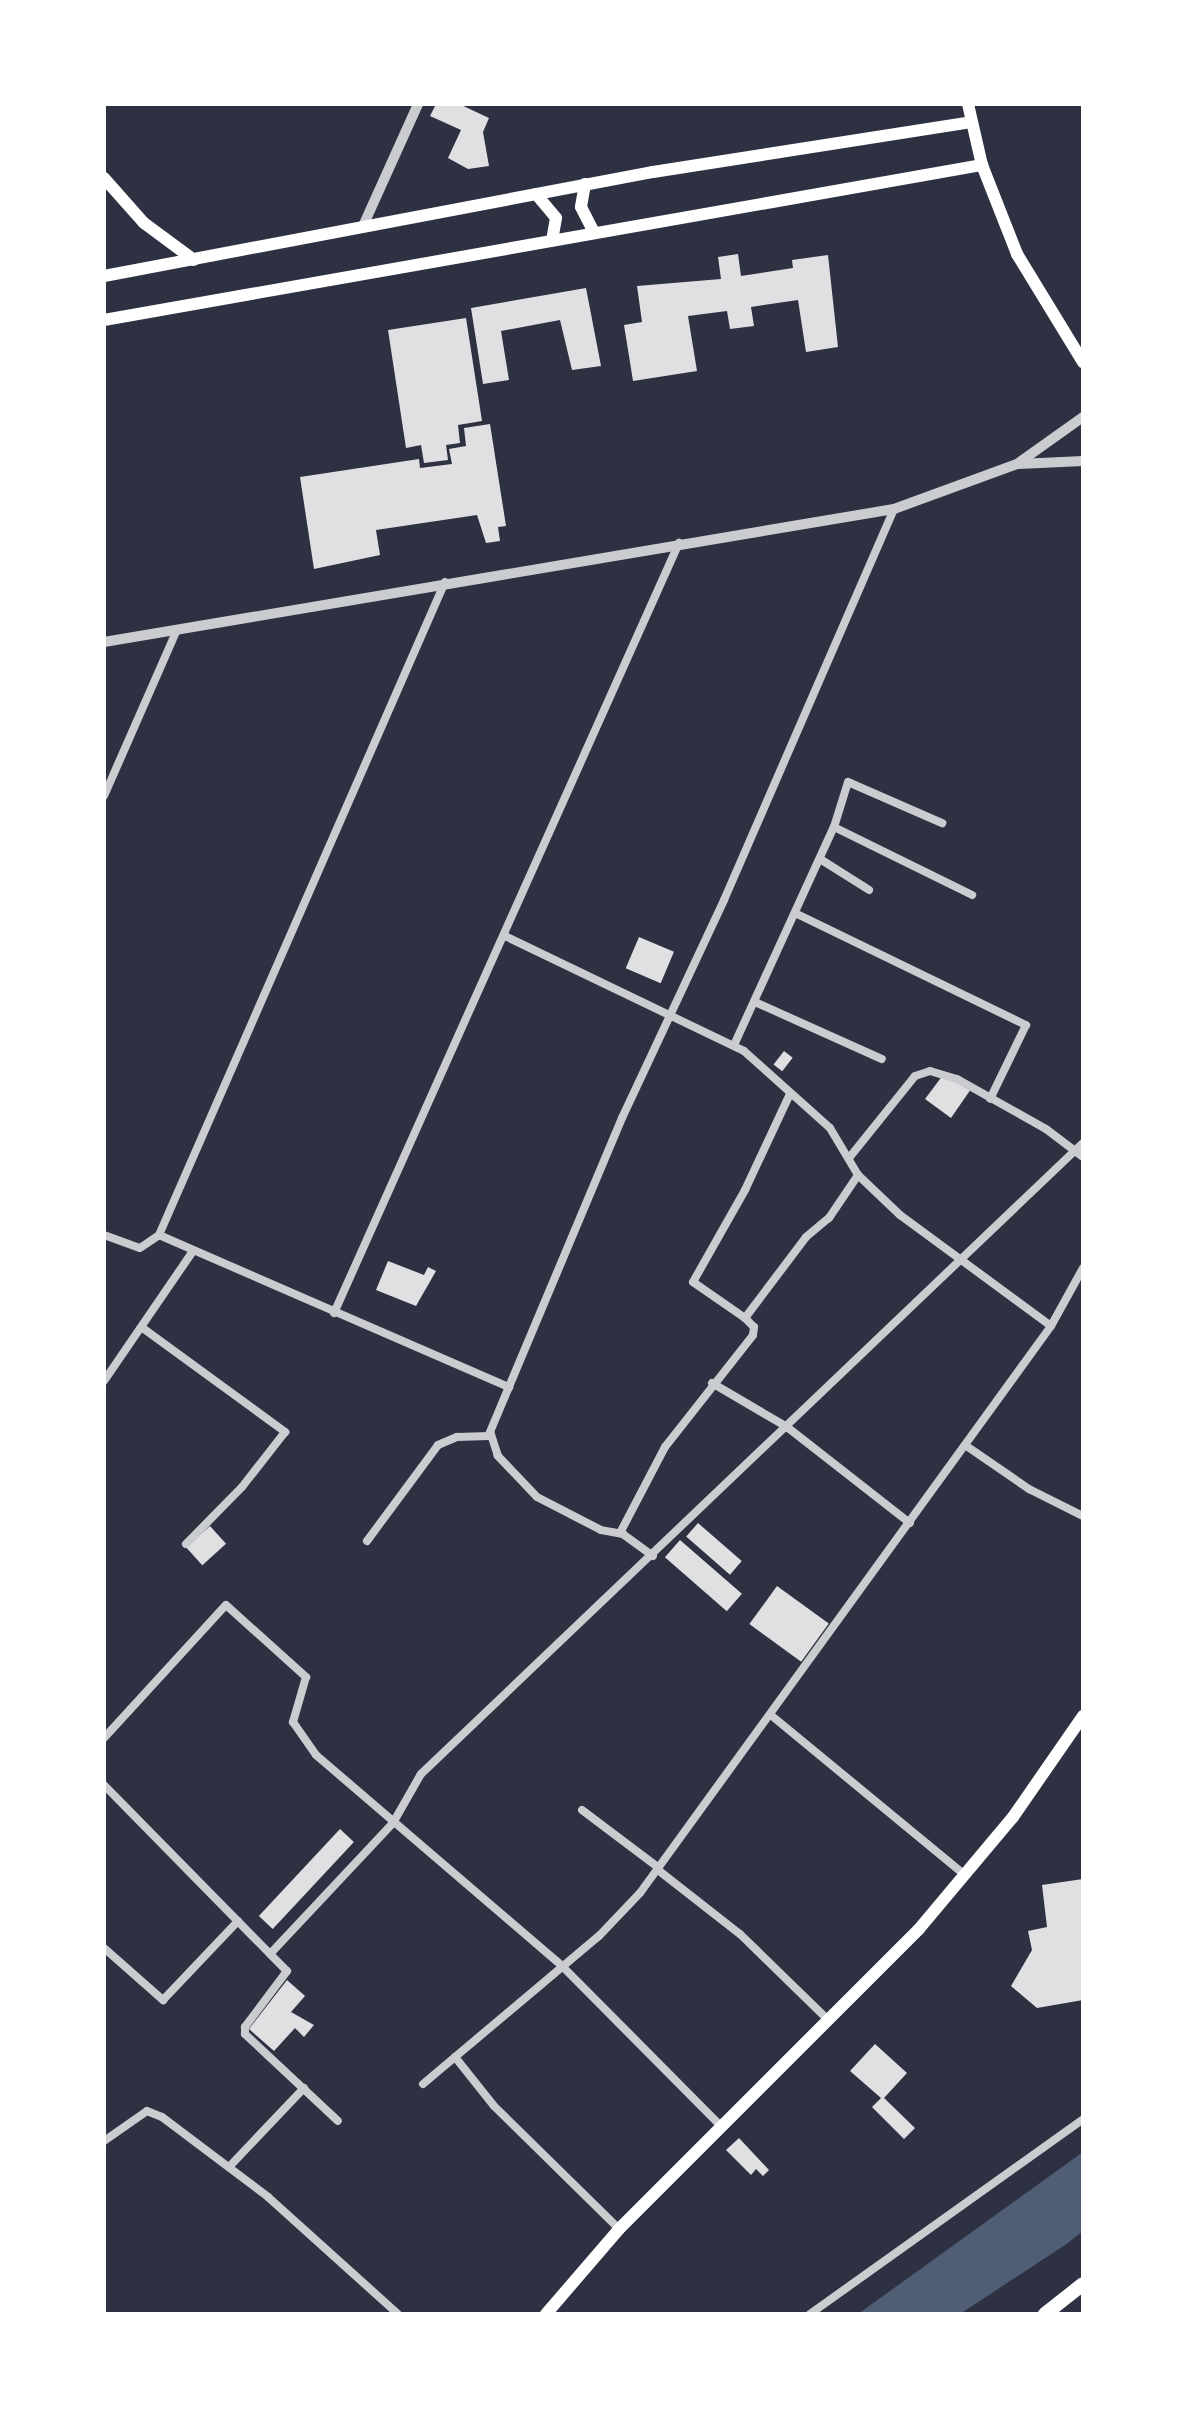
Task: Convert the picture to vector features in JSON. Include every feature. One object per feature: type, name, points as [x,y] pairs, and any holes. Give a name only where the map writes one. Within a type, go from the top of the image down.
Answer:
[{"type":"highway","points":[[1045,2314],[1083,2284]]},
{"type":"main road","points":[[968,104],[982,165],[1017,254],[1083,362]]},
{"type":"main road","points":[[104,276],[585,184],[971,122]]},
{"type":"main road","points":[[104,320],[982,165]]},
{"type":"main road","points":[[104,178],[144,223],[194,260]]},
{"type":"main road","points":[[585,184],[581,207],[594,233]]},
{"type":"main road","points":[[536,194],[556,218],[552,241]]},
{"type":"main road","points":[[546,2314],[619,2229],[919,1929],[1013,1817],[1083,1716]]},
{"type":"street","points":[[363,226],[418,104]]},
{"type":"street","points":[[104,642],[445,581],[894,509],[1017,464],[1083,417]]},
{"type":"street","points":[[1017,464],[1083,461]]},
{"type":"street","points":[[489,1436],[670,1014],[894,509]]},
{"type":"street","points":[[334,1313],[679,543]]},
{"type":"street","points":[[104,1235],[140,1248],[159,1235],[445,581]]},
{"type":"street","points":[[104,796],[177,630]]},
{"type":"street","points":[[734,1045],[834,827],[848,782],[942,823]]},
{"type":"street","points":[[834,827],[972,895]]},
{"type":"street","points":[[820,859],[869,890]]},
{"type":"street","points":[[795,913],[1026,1025],[1021,1044],[990,1099]]},
{"type":"street","points":[[505,936],[734,1045],[836,1134],[858,1175],[960,1260],[1051,1326]]},
{"type":"street","points":[[755,1002],[882,1059]]},
{"type":"street","points":[[849,1158],[918,1073],[944,1073],[1046,1129],[1079,1155]]},
{"type":"street","points":[[620,1533],[665,1447],[712,1383],[753,1335],[754,1327],[745,1318],[693,1282],[745,1190],[789,1096]]},
{"type":"street","points":[[270,1954],[393,1823],[421,1774],[960,1260],[1079,1155],[1083,1143]]},
{"type":"street","points":[[745,1318],[806,1237],[829,1218],[858,1175]]},
{"type":"street","points":[[159,1235],[509,1387]]},
{"type":"street","points":[[104,1381],[144,1329],[193,1251]]},
{"type":"street","points":[[423,2084],[614,1922],[659,1869],[1051,1326],[1083,1268]]},
{"type":"street","points":[[144,1329],[285,1432],[242,1487],[186,1544]]},
{"type":"street","points":[[712,1383],[787,1427],[910,1523]]},
{"type":"street","points":[[489,1436],[506,1466],[537,1497],[592,1526],[620,1533],[653,1556]]},
{"type":"street","points":[[367,1541],[438,1445],[457,1437],[489,1436]]},
{"type":"street","points":[[965,1445],[1029,1489],[1083,1516]]},
{"type":"street","points":[[104,1738],[221,1606],[227,1606],[306,1677],[307,1687],[293,1722],[298,1735],[393,1823],[563,1967],[721,2126]]},
{"type":"street","points":[[772,1716],[964,1874]]},
{"type":"street","points":[[104,1785],[287,1971],[285,1978],[245,2027],[245,2034],[338,2121]]},
{"type":"street","points":[[582,1810],[740,1934],[827,2019]]},
{"type":"street","points":[[104,1948],[163,2000],[238,1921]]},
{"type":"street","points":[[455,2057],[494,2106],[619,2229]]},
{"type":"street","points":[[229,2167],[304,2088]]},
{"type":"street","points":[[104,2141],[147,2111],[229,2167],[398,2314]]},
{"type":"street","points":[[810,2314],[1083,2119]]},
{"type":"water","points":[[1083,2152],[1083,2231],[1068,2243],[960,2314],[858,2314]]},
{"type":"building","points":[[436,104],[459,104],[489,118],[483,132],[489,166],[468,169],[448,158],[461,130],[430,116]]},
{"type":"building","points":[[738,254],[741,276],[793,268],[792,260],[828,255],[838,347],[806,352],[798,300],[751,307],[754,326],[730,329],[727,311],[688,316],[697,371],[633,381],[624,325],[642,322],[637,286],[721,279],[718,257]]},
{"type":"building","points":[[586,288],[601,366],[572,370],[560,320],[501,331],[509,380],[483,384],[471,308]]},
{"type":"building","points":[[466,318],[482,421],[458,425],[460,443],[446,445],[448,460],[424,463],[421,445],[406,448],[388,330]]},
{"type":"building","points":[[490,424],[506,526],[498,527],[500,541],[486,543],[477,515],[376,530],[380,555],[314,569],[300,477],[419,459],[420,468],[452,464],[449,449],[466,446],[464,428]]},
{"type":"building","points":[[639,937],[674,952],[661,983],[626,968]]},
{"type":"building","points":[[784,1051],[793,1058],[782,1071],[774,1064]]},
{"type":"building","points":[[943,1075],[971,1089],[951,1118],[925,1099]]},
{"type":"building","points":[[388,1261],[424,1275],[428,1267],[436,1271],[416,1306],[376,1290]]},
{"type":"building","points":[[698,1523],[742,1561],[730,1575],[686,1537]]},
{"type":"building","points":[[210,1526],[226,1544],[202,1565],[186,1547]]},
{"type":"building","points":[[680,1540],[742,1594],[727,1611],[665,1557]]},
{"type":"building","points":[[777,1586],[829,1624],[801,1662],[749,1624]]},
{"type":"building","points":[[340,1829],[354,1842],[273,1929],[259,1916]]},
{"type":"building","points":[[1083,1879],[1083,2000],[1037,2008],[1011,1986],[1032,1950],[1028,1931],[1047,1927],[1042,1885]]},
{"type":"building","points":[[287,1980],[305,1996],[291,2012],[314,2025],[304,2037],[295,2028],[274,2051],[249,2029]]},
{"type":"building","points":[[875,2044],[907,2073],[884,2098],[915,2128],[904,2139],[872,2107],[881,2098],[850,2071]]},
{"type":"building","points":[[739,2138],[769,2170],[763,2176],[756,2169],[751,2175],[726,2150]]}]
